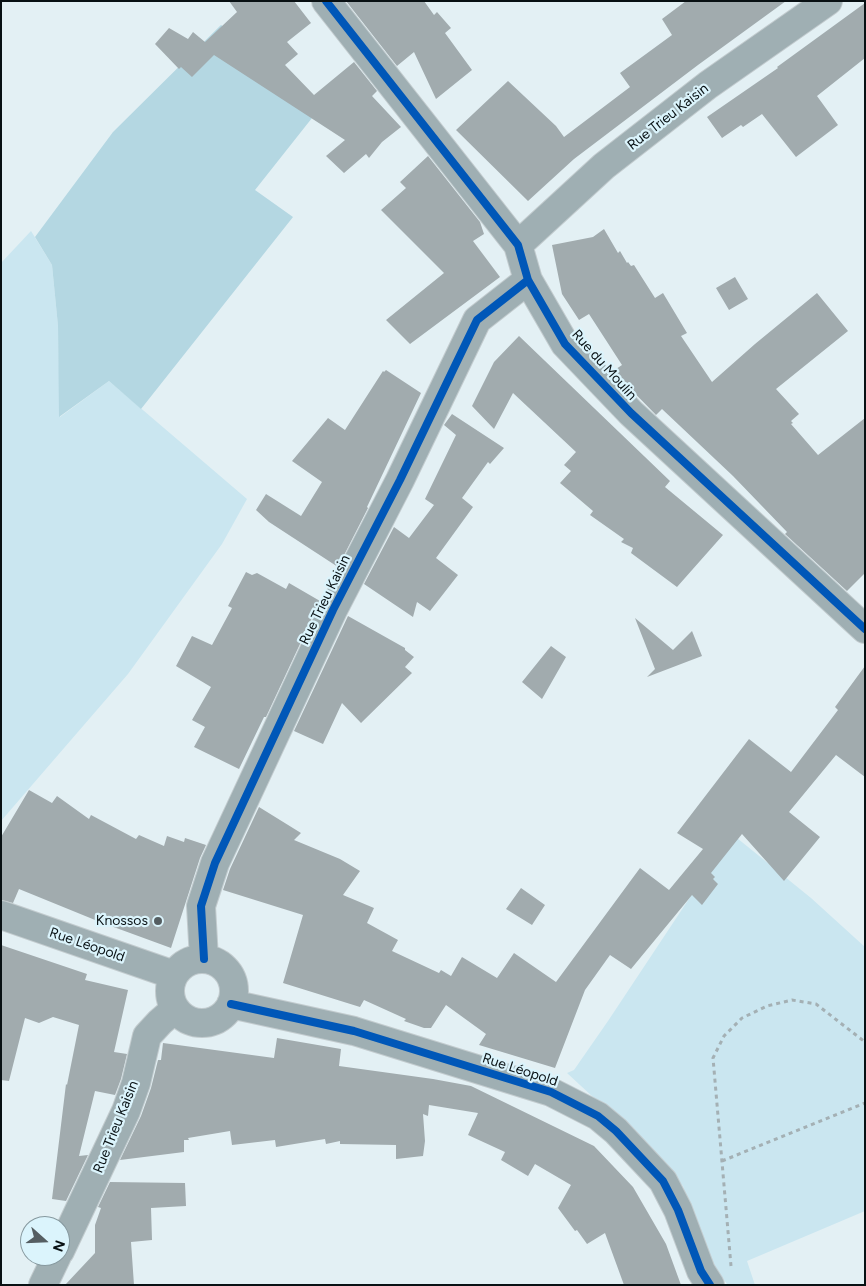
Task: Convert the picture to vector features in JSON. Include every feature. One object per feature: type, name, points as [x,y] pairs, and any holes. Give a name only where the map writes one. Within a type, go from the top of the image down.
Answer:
[{"type":"street","name":"Rue du Moulin","points":[[326,1],[518,246],[528,280],[565,344],[631,413],[865,629]]},
{"type":"street","name":"Rue Trieu Kaisin","points":[[518,246],[611,161],[708,85],[828,1]]},
{"type":"street","name":"Rue Trieu Kaisin","points":[[204,959],[200,906],[215,863],[333,610],[400,480],[477,320],[528,280]]},
{"type":"street","name":"Rue Léopold","points":[[1,915],[174,975]]},
{"type":"street","points":[[204,959],[220,964],[231,978],[234,986],[231,1004],[226,1012],[209,1022],[190,1021],[175,1009],[170,992],[174,975],[179,968],[186,962],[204,959]]},
{"type":"street","name":"Rue Léopold","points":[[231,1004],[354,1031],[551,1092],[598,1116],[616,1131],[663,1181],[678,1210],[701,1271],[721,1280]]},
{"type":"street","name":"Rue Trieu Kaisin","points":[[70,1230],[126,1111],[136,1083],[147,1036],[175,1009]]},
{"type":"street","points":[[42,1285],[52,1266]]},
{"type":"path","points":[[721,1280],[722,1161],[713,1058],[724,1036],[742,1018],[767,1006],[792,1000],[816,1004],[865,1042]]},
{"type":"path","points":[[722,1161],[865,1103]]},
{"type":"shaded area","points":[[221,25],[246,42],[312,118],[255,190],[293,217],[141,409],[109,381],[59,417],[58,326],[52,265],[35,237],[113,132]]},
{"type":"shaded area","points":[[31,231],[52,265],[58,326],[60,417],[109,381],[247,499],[222,544],[128,674],[1,821],[1,263]]},
{"type":"shaded area","points":[[732,834],[811,898],[865,947],[865,1211],[747,1261],[755,1285],[727,1284],[701,1250],[683,1186],[633,1134],[567,1073],[574,1070],[608,1021]]},
{"type":"building","points":[[229,1],[294,1],[311,23],[287,42],[298,54],[285,65],[314,95],[354,62],[377,91],[372,96],[401,127],[382,142],[369,158],[366,154],[344,173],[326,156],[345,140],[214,55],[192,77],[181,67],[179,69],[155,44],[169,28],[188,39],[193,32],[205,42],[237,12]]},
{"type":"building","points":[[346,1],[424,1],[434,15],[437,12],[451,28],[445,33],[472,70],[436,99],[414,52],[397,66]]},
{"type":"building","points":[[686,1],[786,1],[574,159],[528,201],[456,130],[508,81],[556,126],[564,137],[630,87],[620,73],[672,35],[662,19]]},
{"type":"building","points":[[865,3],[865,58],[817,96],[838,125],[796,157],[762,114],[722,138],[707,117],[778,68]]},
{"type":"building","points":[[428,156],[480,222],[484,234],[473,241],[500,277],[410,344],[386,320],[444,273],[381,210],[406,188],[400,182]]},
{"type":"building","points":[[604,229],[618,253],[620,251],[627,263],[631,266],[634,265],[655,298],[663,293],[687,333],[681,336],[712,382],[817,293],[848,331],[776,389],[799,414],[791,421],[793,423],[791,424],[818,455],[865,418],[865,573],[847,591],[785,534],[787,532],[733,476],[662,409],[656,415],[613,371],[622,365],[589,314],[579,320],[562,294],[552,245],[593,237]]},
{"type":"building","points":[[735,277],[748,299],[729,310],[716,288]]},
{"type":"building","points":[[519,336],[670,481],[665,487],[723,535],[677,587],[631,553],[633,548],[621,542],[624,539],[590,515],[593,511],[560,483],[571,471],[564,465],[576,452],[513,393],[494,429],[472,406],[494,362]]},
{"type":"building","points":[[386,370],[421,393],[368,508],[338,567],[269,522],[256,510],[266,494],[301,516],[322,482],[292,461],[328,418],[345,430],[383,371]]},
{"type":"building","points":[[452,414],[504,448],[490,464],[488,462],[462,498],[473,507],[436,558],[458,575],[430,611],[417,602],[413,617],[364,584],[394,527],[409,538],[434,505],[425,499],[456,435],[444,425]]},
{"type":"building","points":[[246,572],[252,575],[257,573],[286,589],[289,583],[320,601],[266,717],[264,717],[239,769],[194,747],[205,727],[192,720],[211,687],[176,666],[192,636],[212,645],[232,608],[228,606]]},
{"type":"building","points":[[348,616],[405,648],[414,657],[405,667],[412,673],[361,723],[342,703],[323,744],[294,731]]},
{"type":"building","points":[[635,618],[673,650],[692,631],[702,656],[647,677],[655,669]]},
{"type":"building","points":[[551,646],[566,657],[542,699],[522,682]]},
{"type":"building","points":[[865,666],[865,777],[836,755],[789,812],[820,837],[784,881],[742,834],[711,873],[715,877],[713,879],[718,884],[702,905],[692,895],[631,969],[610,955],[585,990],[555,1068],[479,1045],[486,1034],[446,1005],[431,1028],[424,1028],[404,1021],[406,1019],[364,1000],[360,1007],[283,983],[303,915],[223,890],[230,869],[259,807],[301,833],[294,840],[340,859],[360,871],[343,895],[374,908],[367,923],[398,940],[392,951],[439,973],[441,970],[451,976],[462,957],[497,978],[514,953],[556,982],[640,868],[669,890],[703,849],[677,833],[749,739],[791,772],[838,710],[835,707]]},
{"type":"building","points":[[29,790],[52,803],[57,796],[89,819],[91,815],[136,839],[139,835],[164,846],[167,836],[184,842],[185,838],[206,845],[171,948],[19,889],[13,903],[1,900],[1,837]]},
{"type":"building","points":[[521,888],[545,905],[532,925],[506,909]]},
{"type":"building","points":[[1,945],[87,974],[85,980],[128,990],[114,1052],[127,1054],[121,1079],[115,1095],[95,1091],[79,1156],[88,1155],[66,1201],[52,1199],[66,1084],[79,1025],[53,1017],[39,1023],[25,1018],[9,1081],[1,1080]]},
{"type":"building","points":[[277,1038],[341,1049],[339,1066],[471,1086],[594,1146],[633,1187],[666,1244],[681,1285],[624,1285],[605,1233],[587,1244],[558,1208],[571,1185],[535,1164],[528,1176],[501,1160],[505,1152],[468,1135],[478,1113],[429,1105],[428,1116],[423,1114],[425,1141],[423,1156],[396,1159],[396,1145],[340,1144],[340,1141],[326,1144],[325,1139],[276,1147],[275,1140],[232,1145],[230,1131],[188,1138],[189,1140],[184,1140],[184,1152],[120,1160],[141,1116],[158,1060],[161,1060],[163,1043],[274,1058]]},
{"type":"building","points":[[110,1182],[185,1183],[186,1206],[151,1208],[152,1240],[131,1242],[134,1285],[65,1285],[95,1253],[95,1225],[101,1208],[98,1207]]},
{"type":"cycle path","points":[[326,1],[518,245],[528,280],[565,344],[631,413],[865,629]]},
{"type":"cycle path","points":[[204,959],[201,906],[215,863],[333,610],[400,480],[477,320],[528,280]]},
{"type":"cycle path","points":[[231,1004],[354,1031],[551,1092],[598,1116],[616,1131],[663,1181],[678,1210],[701,1271],[710,1285]]},
{"type":"place","name":"Knossos","points":[[158,921]]}]
